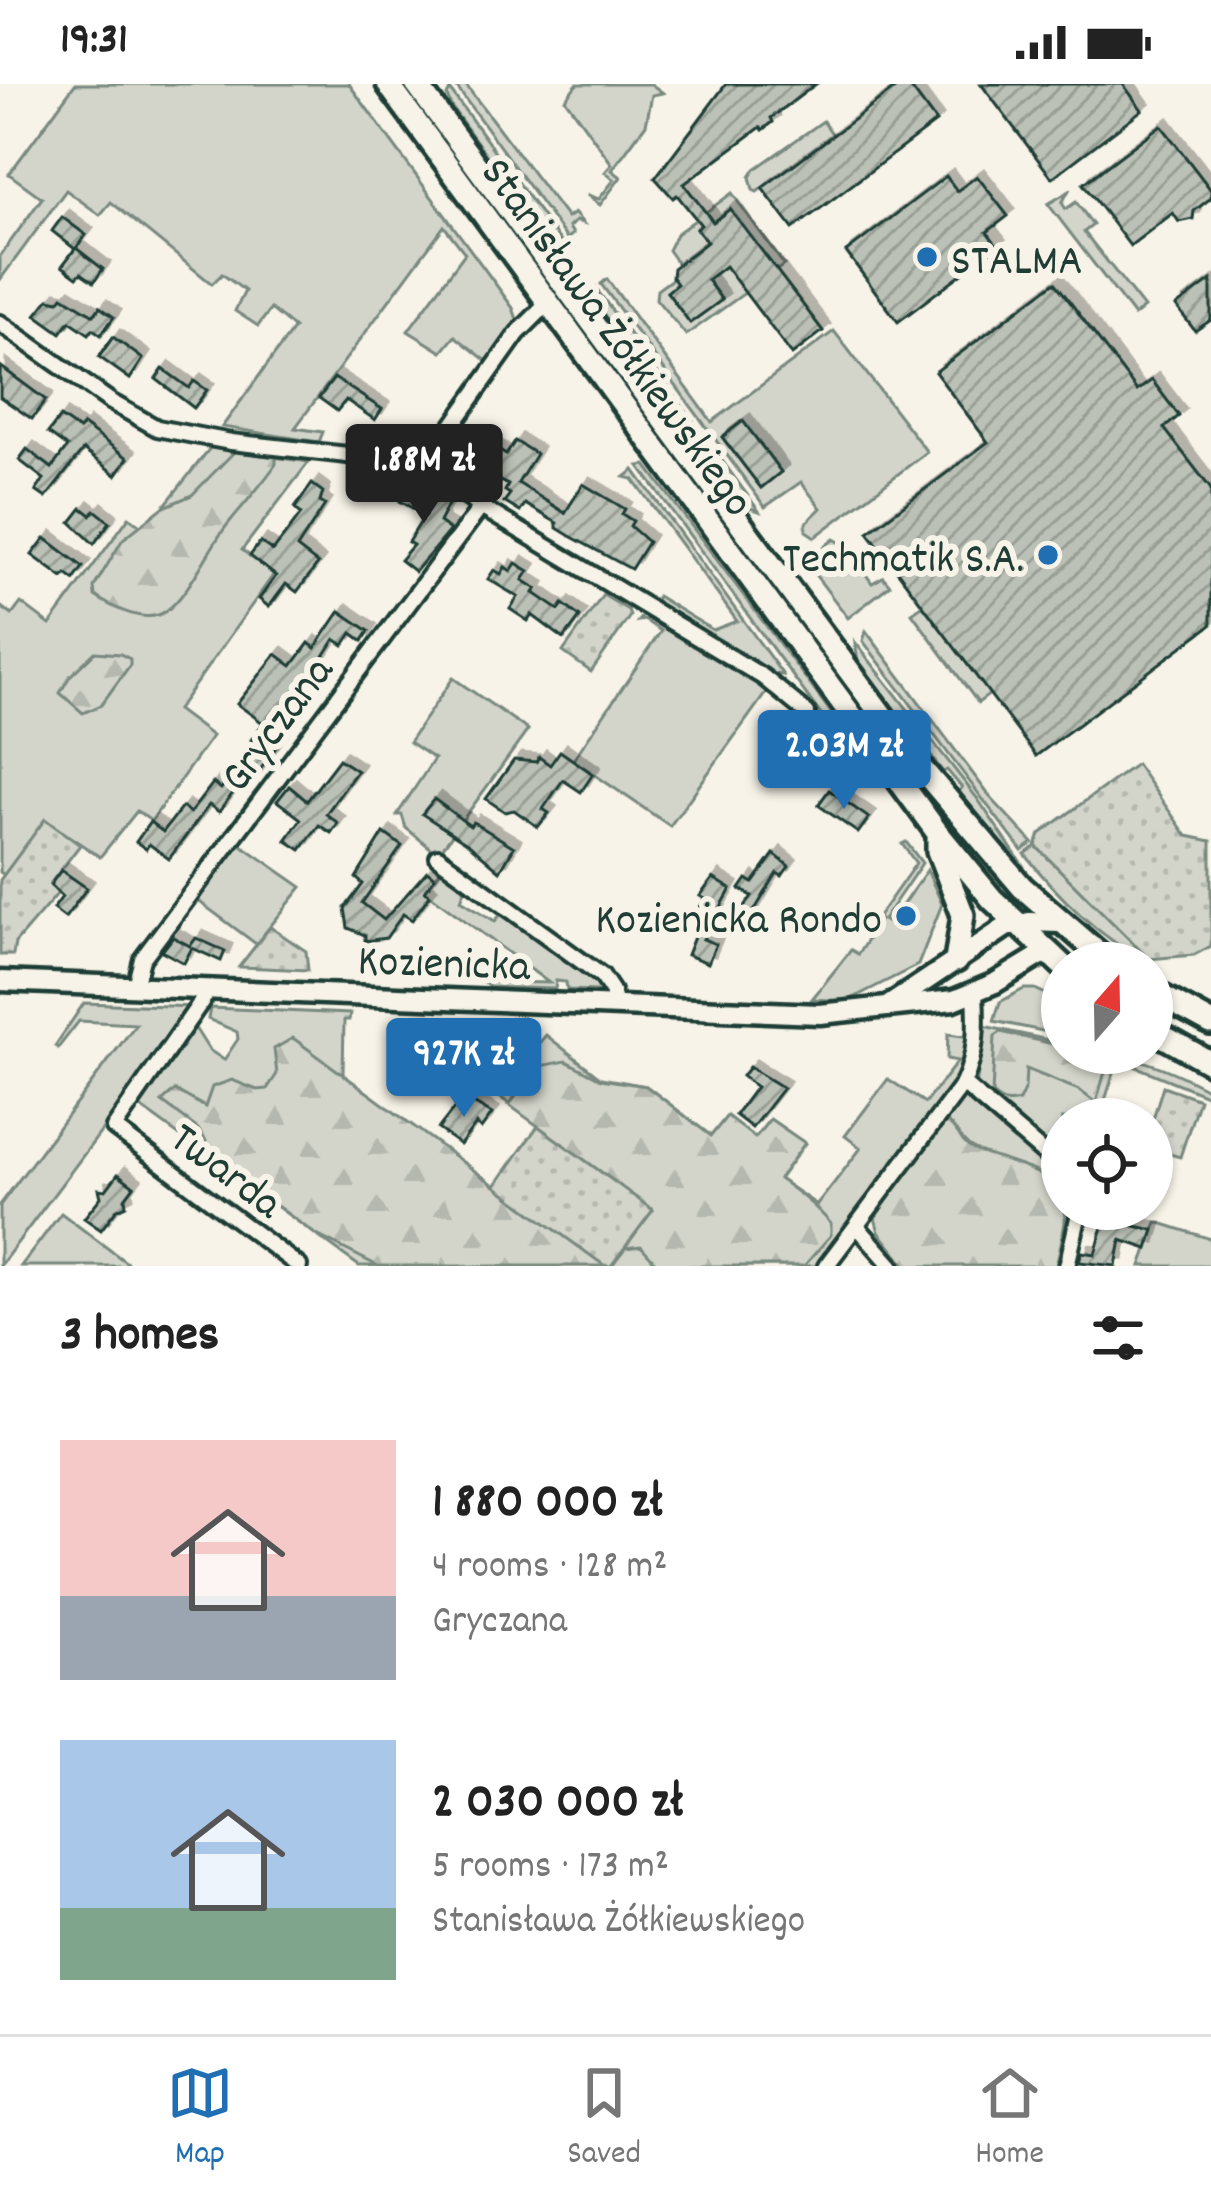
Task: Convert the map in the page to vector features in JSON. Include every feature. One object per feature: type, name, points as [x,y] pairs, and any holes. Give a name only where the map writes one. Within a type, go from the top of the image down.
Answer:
[{"type":"main road","name":"Stanisława Żółkiewskiego","points":[[388,84],[938,832],[1041,947]]},
{"type":"main road","name":"Stanisława Żółkiewskiego","points":[[416,84],[875,709],[991,853],[1084,942]]},
{"type":"main road","points":[[938,832],[938,850],[963,915],[956,961]]},
{"type":"main road","points":[[1015,923],[1060,923]]},
{"type":"main road","name":"Kozienicka","points":[[884,1008],[1015,923]]},
{"type":"main road","name":"Kozienicka","points":[[0,981],[820,1014],[936,1004],[1041,965]]},
{"type":"main road","points":[[1173,1002],[1211,1023]]},
{"type":"main road","points":[[1173,1042],[1211,1063]]},
{"type":"street","points":[[419,464],[433,453],[518,333],[548,303]]},
{"type":"street","points":[[0,323],[111,402],[158,428],[231,442],[419,464],[482,508],[727,653],[807,712]]},
{"type":"street","name":"Gryczana","points":[[135,986],[142,959],[482,508]]},
{"type":"street","points":[[438,857],[602,976],[616,1006]]},
{"type":"street","name":"Twarda","points":[[209,989],[114,1128],[299,1266]]},
{"type":"street","points":[[826,1266],[963,1084],[977,1035],[975,993]]},
{"type":"street","points":[[963,1084],[1041,1151]]},
{"type":"street","points":[[857,1226],[892,1266]]},
{"type":"street","points":[[1067,1266],[1075,1230]]},
{"type":"green space","points":[[75,84],[349,84],[513,308],[518,322],[488,362],[455,336],[442,352],[408,331],[465,253],[444,226],[295,428],[323,432],[319,442],[222,427],[294,328],[271,309],[258,326],[235,311],[245,291],[222,274],[212,284],[111,202],[100,215],[66,190],[0,280],[0,256],[42,198],[9,174]]},
{"type":"green space","points":[[398,84],[405,84],[862,707],[1005,881],[995,890],[963,853]]},
{"type":"green space","points":[[465,84],[567,218],[574,213],[583,223],[576,221],[569,227],[573,234],[567,239],[455,85]]},
{"type":"green space","points":[[577,84],[651,84],[663,93],[652,95],[646,124],[612,170],[621,177],[600,205],[587,195],[599,199],[614,180],[605,172],[612,164],[565,99]]},
{"type":"green space","points":[[450,90],[561,242],[552,241],[541,230],[452,108],[447,96]]},
{"type":"green space","points":[[823,121],[833,135],[757,192],[753,190],[750,177],[755,169]]},
{"type":"green space","points":[[1068,192],[1062,203],[1066,209],[1076,202],[1093,225],[1084,232],[1144,308],[1134,316],[1048,204]]},
{"type":"green space","points":[[732,193],[784,265],[686,335],[656,299],[657,290],[676,276],[681,281],[667,292],[690,323],[721,300],[707,280],[756,243],[730,209],[697,228],[707,242],[678,264],[668,250],[676,234]]},
{"type":"green space","points":[[607,279],[712,422],[834,331],[927,452],[815,537],[806,531],[806,523],[821,508],[801,482],[765,507],[601,284]],"holes":[[[742,421],[781,472],[761,487],[722,437]]]},
{"type":"green space","points":[[597,290],[759,511],[744,506],[599,308]]},
{"type":"green space","points":[[210,448],[309,462],[242,550],[274,574],[177,710],[212,736],[151,821],[137,811],[100,857],[45,820],[4,875],[0,872],[0,606],[12,615],[21,603],[50,625],[129,517],[146,529]]},
{"type":"green space","points":[[235,451],[276,457],[276,464],[168,610],[134,615],[95,596],[94,587],[123,539],[162,508],[192,495]]},
{"type":"green space","points":[[646,465],[841,726],[835,734],[639,466]]},
{"type":"green space","points":[[634,470],[783,675],[767,673],[653,603],[657,596],[713,630],[737,621],[633,479],[625,477]]},
{"type":"green space","points":[[834,539],[846,546],[872,583],[883,577],[890,585],[848,618],[813,572],[811,557]]},
{"type":"green space","points":[[603,595],[630,616],[591,672],[563,652]]},
{"type":"green space","points":[[923,605],[990,694],[978,703],[912,613]]},
{"type":"green space","points":[[647,610],[768,690],[670,826],[573,760],[661,631],[638,621]]},
{"type":"green space","points":[[866,631],[991,798],[1033,843],[1022,851],[863,641]]},
{"type":"green space","points":[[855,642],[977,798],[1024,867],[1021,874],[959,791],[962,788],[947,770],[943,772],[858,662]]},
{"type":"green space","points":[[95,652],[120,654],[130,659],[130,665],[101,705],[83,713],[60,693]]},
{"type":"green space","points":[[453,678],[528,730],[438,854],[397,815],[434,759],[409,742]]},
{"type":"green space","points":[[1136,764],[1187,836],[1211,841],[1211,946],[1194,955],[1173,957],[1173,942],[1132,942],[1036,846],[1040,834]]},
{"type":"green space","points":[[45,819],[80,845],[50,884],[58,893],[15,943],[13,955],[0,955],[0,880]]},
{"type":"green space","points":[[236,841],[302,887],[256,944],[193,897]]},
{"type":"green space","points":[[906,842],[922,863],[883,920],[889,924],[927,870],[942,904],[918,965],[847,1001],[812,999],[851,950],[858,954],[916,863],[902,844]]},
{"type":"green space","points":[[1036,846],[1132,942],[1114,942],[1098,929],[1051,886],[1025,854]]},
{"type":"green space","points":[[443,867],[465,890],[461,900],[495,921],[502,913],[601,981],[603,987],[599,991],[567,990],[566,982],[556,981],[555,989],[489,987],[477,977],[492,982],[549,983],[425,891]]},
{"type":"green space","points":[[270,927],[306,951],[308,970],[239,967]]},
{"type":"green space","points":[[1024,989],[1041,992],[1041,1031],[994,1021],[1000,1002]]},
{"type":"green space","points":[[84,1003],[195,1007],[0,1266],[0,1205],[136,1024],[79,1021],[58,1048]]},
{"type":"green space","points":[[210,1008],[350,1014],[344,1020],[343,1076],[605,1266],[359,1266],[136,1104],[195,1028],[209,1050],[224,1060],[238,1039],[237,1032],[208,1019]]},
{"type":"green space","points":[[984,1026],[1041,1038],[1041,1074],[1113,1074],[1106,1098],[1041,1098],[1041,1145],[976,1088]]},
{"type":"green space","points":[[1001,1032],[1041,1041],[1041,1074],[1104,1074],[1097,1098],[1026,1069],[1019,1101],[996,1097],[992,1094],[995,1036]]},
{"type":"green space","points":[[948,1034],[970,1037],[968,1064],[821,1266],[611,1266],[653,1210],[497,1095],[546,1035],[601,1078],[646,1086],[711,1136],[727,1116],[755,1138],[770,1119],[805,1143],[779,1179],[817,1205],[861,1148],[845,1136],[888,1079],[925,1103],[958,1061],[947,1059]]},
{"type":"green space","points":[[293,1038],[538,1217],[619,1185],[509,1105],[515,1097],[505,1085],[515,1071],[566,1061],[601,1079],[646,1086],[711,1136],[727,1116],[755,1138],[770,1119],[805,1143],[779,1179],[826,1218],[831,1235],[804,1266],[659,1266],[641,1246],[625,1248],[611,1266],[378,1266],[315,1234],[205,1153],[206,1141],[198,1129],[162,1102],[175,1090],[205,1107],[212,1087],[232,1080],[267,1089],[277,1074],[274,1049]]},
{"type":"green space","points":[[1173,1072],[1211,1091],[1211,1097],[1154,1074]]},
{"type":"green space","points":[[1163,1086],[1199,1099],[1180,1157],[1173,1155],[1173,1098],[1159,1098]]},
{"type":"green space","points":[[965,1098],[1041,1162],[1041,1175],[967,1145],[943,1120]]},
{"type":"green space","points":[[943,1120],[973,1149],[1041,1175],[1041,1230],[1063,1230],[1056,1266],[906,1266],[879,1232],[875,1218]]},
{"type":"green space","points":[[538,1126],[653,1210],[611,1266],[495,1186]]},
{"type":"green space","points":[[61,1213],[131,1266],[21,1266]]},
{"type":"green space","points":[[1173,1227],[1211,1239],[1211,1266],[1141,1266],[1154,1230]]},
{"type":"building","points":[[726,84],[816,84],[771,118],[773,122],[763,130],[761,127],[684,184],[713,222],[730,209],[823,331],[792,355],[725,266],[707,280],[722,300],[690,323],[667,292],[677,284],[673,268],[707,242],[696,229],[701,225],[677,195],[673,198],[655,178]]},
{"type":"building","points":[[901,84],[908,84],[936,122],[793,229],[762,188]]},
{"type":"building","points":[[981,84],[1123,84],[1142,110],[1052,178]]},
{"type":"building","points":[[1161,125],[1211,190],[1211,198],[1194,211],[1193,219],[1179,222],[1173,213],[1130,246],[1083,184]]},
{"type":"building","name":"STALMA","points":[[946,176],[957,191],[977,176],[1008,216],[987,232],[998,246],[898,322],[846,252]]},
{"type":"building","points":[[62,217],[86,235],[76,248],[103,269],[94,282],[62,266],[75,249],[52,231]]},
{"type":"building","points":[[1211,280],[1211,320],[1195,331],[1176,306]]},
{"type":"building","name":"Techmatik S.A.","points":[[1055,282],[1137,391],[1152,380],[1179,416],[1164,428],[1211,489],[1211,625],[1036,756],[868,532],[988,442],[935,372]]},
{"type":"building","points":[[63,296],[94,315],[100,307],[114,317],[101,335],[93,329],[89,334],[70,321],[61,333],[36,315],[49,299],[59,301]]},
{"type":"building","points":[[113,337],[143,359],[130,379],[99,357]]},
{"type":"building","points":[[0,366],[46,400],[32,419],[0,397]]},
{"type":"building","points":[[163,369],[189,388],[194,381],[207,390],[194,408],[156,379]]},
{"type":"building","points":[[334,378],[382,409],[375,420],[346,400],[337,411],[319,398]]},
{"type":"building","points":[[60,417],[79,430],[83,425],[128,458],[116,475],[83,450],[46,498],[36,491],[44,479],[19,460],[27,449],[52,468],[67,447],[48,433]]},
{"type":"building","points":[[743,421],[781,472],[761,488],[722,437]]},
{"type":"building","points":[[467,439],[478,446],[482,440],[506,455],[515,441],[536,454],[518,483],[565,513],[583,484],[625,509],[622,514],[633,521],[630,526],[648,542],[631,569],[570,536],[525,504],[520,512],[504,502],[510,494],[505,491],[508,485],[455,459]]},
{"type":"building","points":[[312,484],[323,492],[320,502],[325,505],[297,548],[318,564],[297,592],[286,584],[269,607],[259,599],[276,576],[250,556],[260,542],[273,551],[301,514],[295,508]]},
{"type":"building","points":[[407,486],[449,503],[439,522],[450,530],[415,572],[400,560],[413,545],[408,542],[425,515],[400,501]]},
{"type":"building","points":[[82,508],[91,515],[95,510],[110,522],[94,544],[71,522]]},
{"type":"building","points":[[45,538],[83,567],[74,580],[66,574],[63,578],[32,555]]},
{"type":"building","points":[[516,563],[529,571],[523,580],[537,589],[534,593],[559,610],[563,604],[580,617],[564,639],[532,615],[528,621],[510,609],[518,597],[488,579],[494,570],[501,574],[505,567],[511,571]]},
{"type":"building","points":[[340,611],[369,631],[363,641],[352,633],[344,645],[335,639],[290,709],[284,705],[270,725],[284,736],[248,787],[241,782],[219,812],[209,805],[169,859],[149,844],[146,849],[136,842],[150,822],[163,832],[182,807],[190,813],[213,783],[221,789],[244,764],[257,745],[251,740],[263,723],[237,704],[276,654],[292,666],[309,643],[315,648]]},
{"type":"building","points":[[560,751],[593,774],[581,792],[563,780],[543,809],[549,813],[538,827],[486,799],[514,760],[536,762],[539,757],[550,765]]},
{"type":"building","points":[[339,759],[357,771],[326,814],[338,823],[331,833],[319,825],[301,850],[286,840],[301,819],[277,801],[289,786],[307,801]]},
{"type":"building","points":[[829,790],[869,818],[858,833],[818,805]]},
{"type":"building","points":[[434,799],[470,826],[473,822],[514,847],[500,871],[422,814]]},
{"type":"building","points":[[384,833],[402,846],[362,903],[384,920],[427,871],[435,877],[425,891],[430,895],[412,920],[403,914],[386,938],[365,941],[365,935],[348,928],[345,908],[363,884],[356,878]]},
{"type":"building","points":[[774,854],[789,866],[782,876],[777,873],[750,918],[741,912],[752,896],[740,889],[747,879],[753,883]]},
{"type":"building","points":[[61,870],[87,888],[65,918],[53,909],[62,897],[50,885]]},
{"type":"building","points":[[713,878],[731,889],[703,939],[716,944],[708,963],[687,955],[701,919],[695,915],[705,899],[700,896]]},
{"type":"building","points":[[173,937],[190,946],[196,938],[225,951],[221,961],[192,948],[184,963],[162,951]]},
{"type":"building","points":[[749,1067],[783,1088],[752,1128],[735,1115],[756,1087],[742,1076]]},
{"type":"building","points":[[463,1097],[492,1114],[481,1129],[476,1124],[460,1145],[438,1129]]},
{"type":"building","points":[[118,1174],[134,1186],[125,1198],[126,1205],[101,1230],[84,1218],[101,1197],[99,1189],[106,1190]]},
{"type":"building","points":[[1102,1230],[1154,1230],[1148,1249],[1121,1240],[1116,1266],[1079,1262],[1082,1252],[1095,1254]]},
{"type":"place","name":"STALMA","points":[[927,257]]},
{"type":"place","name":"Techmatik S.A.","points":[[1048,555]]},
{"type":"place","name":"Kozienicka Rondo","points":[[906,916]]}]
